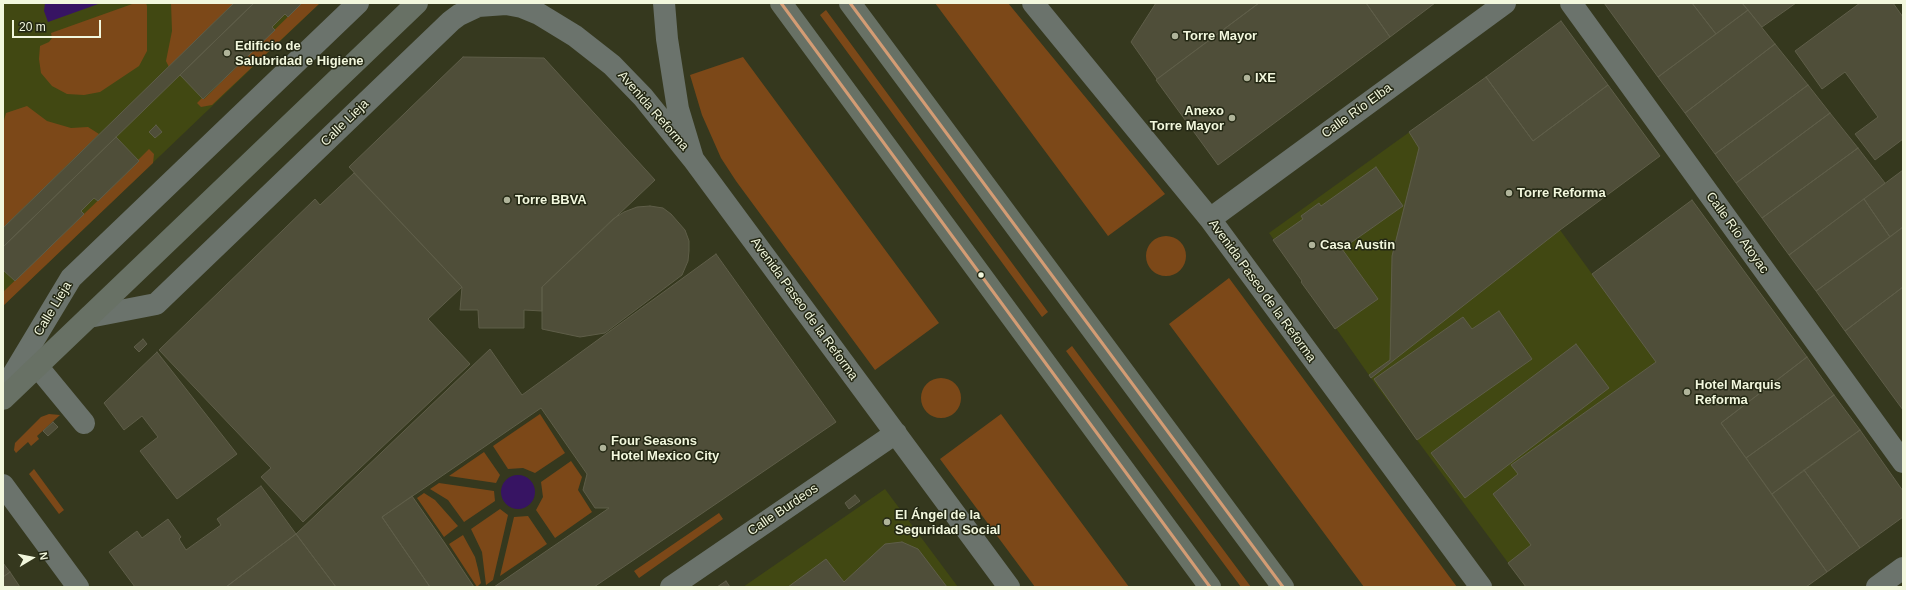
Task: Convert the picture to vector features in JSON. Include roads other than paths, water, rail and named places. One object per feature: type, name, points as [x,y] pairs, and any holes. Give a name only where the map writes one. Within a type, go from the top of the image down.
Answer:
[{"type":"main road","name":"Calle Lieja","points":[[3,399],[417,3]]},
{"type":"main road","points":[[781,3],[1210,587]]},
{"type":"main road","points":[[850,3],[1282,587]]},
{"type":"street","name":"Calle Lieja","points":[[3,391],[71,278],[358,3]]},
{"type":"street","name":"Avenida Paseo de la Reforma","points":[[664,3],[678,109],[694,159],[1010,587]]},
{"type":"street","name":"Avenida Paseo de la Reforma","points":[[1033,3],[1210,219],[1481,587]]},
{"type":"street","name":"Calle Río Elba","points":[[1210,219],[1505,3]]},
{"type":"street","name":"Calle Río Atoyac","points":[[1571,3],[1903,462]]},
{"type":"street","name":"Calle Lieja","points":[[89,317],[156,304],[451,21],[468,10],[486,4],[506,4],[539,14],[575,36],[612,65]]},
{"type":"street","name":"Avenida Reforma","points":[[612,65],[643,96],[694,159]]},
{"type":"street","points":[[38,366],[84,423]]},
{"type":"street","name":"Calle Burdeos","points":[[671,587],[896,433]]},
{"type":"street","points":[[3,485],[78,587]]},
{"type":"street","points":[[1877,587],[1903,568]]},
{"type":"place","name":"Torre Mayor","points":[[1175,36]]},
{"type":"place","name":"Edificio de Salubridad e Higiene","points":[[227,53]]},
{"type":"place","name":"IXE","points":[[1247,78]]},
{"type":"place","name":"Anexo Torre Mayor","points":[[1232,118]]},
{"type":"place","name":"Torre Reforma","points":[[1509,193]]},
{"type":"place","name":"Torre BBVA","points":[[507,200]]},
{"type":"place","name":"Casa Austin","points":[[1312,245]]},
{"type":"place","name":"Hotel Marquis Reforma","points":[[1687,392]]},
{"type":"place","name":"Four Seasons Hotel Mexico City","points":[[603,448]]},
{"type":"place","name":"El Ángel de la Seguridad Social","points":[[887,522]]}]
